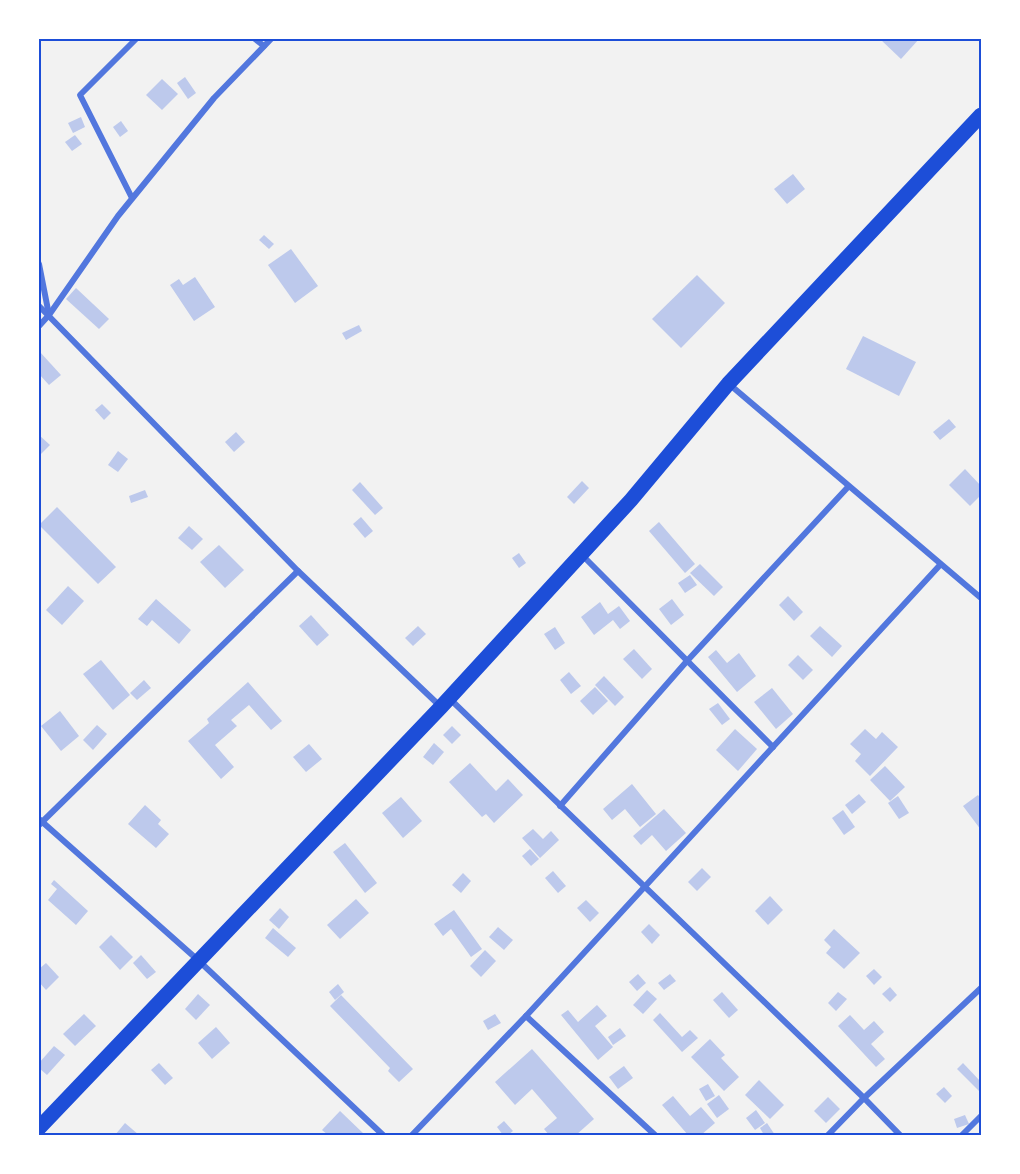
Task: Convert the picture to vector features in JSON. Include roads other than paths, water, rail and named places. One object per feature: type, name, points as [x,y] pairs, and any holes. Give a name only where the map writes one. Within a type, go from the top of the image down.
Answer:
[{"type":"main road","points":[[39,1128],[445,703],[631,500],[728,384],[981,115]]},
{"type":"street","points":[[132,198],[80,95],[136,39]]},
{"type":"street","points":[[255,39],[264,46]]},
{"type":"street","points":[[39,326],[132,198],[214,98],[271,39]]},
{"type":"street","points":[[39,264],[49,315]]},
{"type":"street","points":[[39,306],[298,571],[560,806],[900,1135]]},
{"type":"street","points":[[728,384],[981,598]]},
{"type":"street","points":[[560,806],[687,661],[848,487]]},
{"type":"street","points":[[581,555],[773,747]]},
{"type":"street","points":[[412,1135],[526,1016],[940,565]]},
{"type":"street","points":[[298,571],[40,822],[199,961],[383,1135]]},
{"type":"street","points":[[828,1135],[981,988]]},
{"type":"street","points":[[526,1016],[655,1135]]},
{"type":"street","points":[[962,1135],[981,1116]]}]
